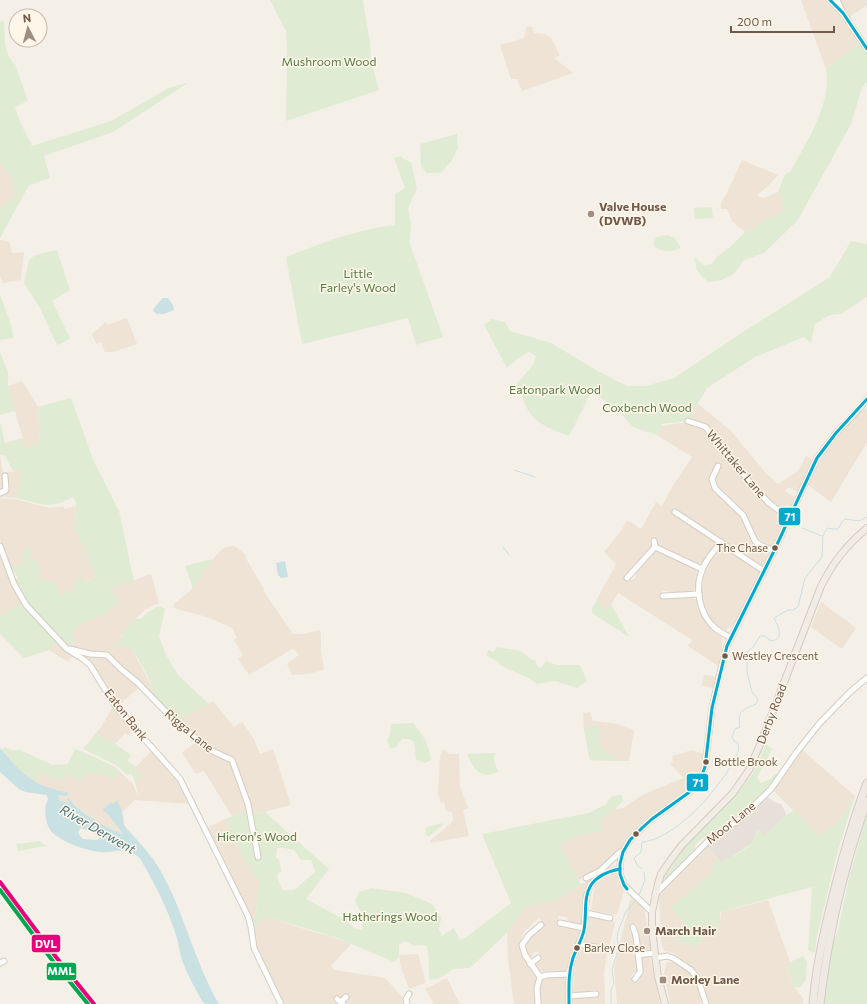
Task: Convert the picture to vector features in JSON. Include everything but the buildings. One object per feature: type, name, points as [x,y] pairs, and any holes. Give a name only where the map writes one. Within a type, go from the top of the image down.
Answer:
[{"type":"highway","points":[[813,1004],[820,952],[828,915],[849,835],[867,783]]},
{"type":"highway","points":[[820,1004],[835,917],[858,827],[867,801]]},
{"type":"main road","name":"Derby Road","points":[[665,1004],[655,956],[652,912],[655,894],[661,874],[672,858],[691,836],[733,793],[749,770],[821,586],[829,570],[843,550],[867,528]]},
{"type":"street","points":[[830,0],[843,13]]},
{"type":"street","points":[[837,0],[843,13],[867,49]]},
{"type":"street","points":[[652,912],[627,889],[622,881],[620,864],[623,852],[630,840],[642,828],[691,791],[700,780],[705,767],[712,708],[727,646],[774,551],[817,458],[836,433],[867,399]]},
{"type":"street","name":"Whittaker Lane","points":[[688,421],[706,427],[716,442],[750,483],[769,503],[789,518]]},
{"type":"street","points":[[718,466],[712,479],[715,488],[743,515],[755,541],[760,545],[774,551]]},
{"type":"street","points":[[0,493],[6,490],[5,476]]},
{"type":"street","points":[[675,512],[764,571]]},
{"type":"street","points":[[630,577],[655,547],[654,541]]},
{"type":"street","points":[[721,542],[702,569],[699,581],[699,594],[704,612],[709,621],[716,629],[731,638]]},
{"type":"street","name":"Eaton Bank","points":[[0,546],[10,575],[21,597],[36,616],[68,649],[84,659],[90,665],[116,708],[180,780],[250,921],[256,953],[281,1004]]},
{"type":"street","points":[[655,547],[702,569]]},
{"type":"street","points":[[663,596],[699,594]]},
{"type":"street","name":"Rigga Lane","points":[[68,649],[90,654],[107,655],[208,749],[232,760],[248,804],[258,857]]},
{"type":"street","name":"Moor Lane","points":[[655,894],[709,840],[740,819],[771,789],[796,753],[819,724],[850,692],[867,678]]},
{"type":"street","points":[[586,878],[600,871],[620,852],[623,852]]},
{"type":"street","points":[[569,1004],[570,974],[573,960],[584,928],[589,889],[594,881],[606,872],[620,869]]},
{"type":"street","points":[[586,913],[610,918]]},
{"type":"street","points":[[560,923],[584,928]]},
{"type":"street","points":[[540,977],[530,964],[522,945],[529,935],[541,925]]},
{"type":"street","points":[[634,927],[640,972],[635,979]]},
{"type":"street","points":[[579,944],[605,949]]},
{"type":"street","points":[[638,955],[667,956],[673,958],[688,968],[698,979],[704,1002]]},
{"type":"street","points":[[530,964],[538,958]]},
{"type":"street","points":[[540,977],[547,975],[570,974]]},
{"type":"street","points":[[538,1004],[537,988],[540,977]]},
{"type":"street","points":[[407,1004],[406,999],[409,994]]},
{"type":"street","points":[[569,996],[596,994]]},
{"type":"street","points":[[340,1002],[346,997]]},
{"type":"shaded area","points":[[801,0],[867,0],[867,5],[851,16],[852,30],[861,42],[826,69]]},
{"type":"shaded area","points":[[527,26],[532,27],[534,33],[545,34],[551,38],[560,55],[554,58],[573,73],[522,91],[517,79],[511,79],[500,45],[524,38]]},
{"type":"shaded area","points":[[742,160],[778,175],[758,194],[759,197],[764,198],[778,192],[781,196],[784,211],[759,223],[755,229],[745,232],[732,221],[727,209],[721,209],[721,202],[726,195]]},
{"type":"shaded area","points":[[2,164],[6,168],[14,184],[16,197],[0,209],[0,165]]},
{"type":"shaded area","points":[[0,240],[9,241],[12,253],[24,252],[21,280],[3,283],[0,276]]},
{"type":"shaded area","points":[[127,318],[137,344],[113,352],[105,352],[101,342],[96,344],[92,334],[106,322],[107,325]]},
{"type":"shaded area","points":[[22,381],[38,407],[40,443],[25,447],[8,386]]},
{"type":"shaded area","points":[[698,404],[731,431],[765,472],[778,484],[798,471],[806,456],[813,460],[798,492],[788,487],[785,491],[796,498],[788,514],[772,503],[757,487],[716,442],[709,429],[688,421]]},
{"type":"shaded area","points":[[865,407],[867,411],[867,442],[831,502],[808,485],[830,444]]},
{"type":"shaded area","points":[[687,422],[703,426],[749,485],[787,517],[772,548],[755,536],[746,515],[718,486],[716,482],[716,474],[711,482],[743,518],[752,541],[768,551],[769,555],[764,565],[759,565],[677,509],[674,512],[717,543],[703,562],[695,564],[658,545],[656,538],[652,540],[653,545],[625,577],[628,580],[633,579],[636,576],[635,573],[656,550],[695,568],[698,575],[696,588],[691,592],[670,593],[668,591],[662,591],[662,599],[667,599],[669,597],[692,596],[696,600],[705,620],[722,638],[722,651],[718,666],[688,646],[692,640],[618,593],[605,615],[592,609],[616,564],[604,552],[621,531],[627,520],[641,529],[656,502],[662,506],[672,487],[692,457],[657,435],[661,427]]},
{"type":"shaded area","points":[[0,455],[3,472],[23,471],[16,498],[0,497]]},
{"type":"shaded area","points":[[0,498],[15,499],[50,508],[63,506],[65,509],[76,506],[75,527],[96,577],[85,582],[73,581],[75,589],[61,595],[40,580],[38,562],[30,559],[30,547],[25,561],[12,569],[0,539]]},
{"type":"shaded area","points":[[233,546],[247,556],[245,557],[264,589],[263,590],[293,634],[304,634],[319,630],[321,633],[321,649],[324,670],[308,674],[292,675],[287,664],[299,655],[292,649],[249,675],[238,659],[243,655],[234,640],[237,638],[232,628],[207,617],[174,608],[174,604],[190,591],[217,554],[225,547]]},
{"type":"shaded area","points":[[722,546],[758,570],[760,573],[735,623],[724,632],[708,615],[704,606],[701,590],[705,571],[711,560]]},
{"type":"shaded area","points":[[0,551],[17,595],[41,625],[73,655],[68,662],[49,650],[24,658],[0,633]]},
{"type":"shaded area","points":[[151,574],[159,603],[146,609],[136,618],[120,637],[133,648],[137,659],[152,687],[154,692],[153,697],[109,655],[93,653],[72,647],[76,626],[111,589]]},
{"type":"shaded area","points":[[821,602],[856,628],[842,649],[811,627]]},
{"type":"shaded area","points":[[81,654],[106,657],[140,687],[118,706]]},
{"type":"shaded area","points":[[704,675],[716,677],[714,688],[702,686]]},
{"type":"shaded area","points":[[213,701],[234,727],[242,722],[253,737],[260,754],[273,749],[291,805],[252,815],[250,810],[232,816],[204,771],[196,774],[182,753],[197,741],[178,720]]},
{"type":"shaded area","points":[[113,706],[134,730],[128,735],[125,733],[115,744],[96,733],[102,726]]},
{"type":"shaded area","points":[[590,712],[593,721],[613,723],[634,730],[629,761],[590,760],[584,730],[583,713]]},
{"type":"shaded area","points":[[75,749],[115,767],[132,783],[139,797],[135,782],[141,776],[134,769],[151,751],[178,780],[190,804],[135,800],[123,811],[122,813],[124,819],[116,825],[123,834],[117,833],[94,820],[71,802],[60,801],[58,795],[67,792],[50,789],[35,783],[40,773],[60,781]]},
{"type":"shaded area","points":[[443,749],[449,754],[459,754],[460,786],[468,808],[463,810],[469,836],[430,843],[430,841],[452,822],[453,818],[452,812],[446,811],[444,802],[441,803],[438,793],[440,756]]},
{"type":"shaded area","points":[[801,749],[855,796],[837,823],[820,837],[773,790]]},
{"type":"shaded area","points":[[692,750],[704,754],[697,779],[688,789],[647,818],[627,838],[622,848],[598,870],[579,880],[560,844],[578,836],[603,830],[598,820],[615,809],[623,808],[641,796],[684,778],[670,764],[673,763],[672,756]]},
{"type":"shaded area","points":[[767,796],[774,802],[781,804],[786,815],[766,834],[759,830],[756,833],[753,842],[748,846],[725,861],[720,861],[706,845],[738,823]]},
{"type":"shaded area","points":[[225,819],[241,855],[259,881],[256,914],[253,924],[206,828]]},
{"type":"shaded area","points":[[706,845],[717,858],[710,875],[672,907],[696,946],[710,931],[720,924],[721,912],[768,900],[790,962],[787,967],[794,987],[803,998],[803,1004],[709,1004],[699,973],[674,953],[664,951],[661,943],[659,895]]},
{"type":"shaded area","points":[[614,872],[616,873],[619,884],[624,890],[617,915],[591,910],[595,883],[603,876]]},
{"type":"shaded area","points":[[589,881],[583,920],[580,924],[568,922],[567,917],[559,916],[557,926],[564,928],[567,926],[579,928],[580,930],[580,936],[569,967],[564,971],[541,972],[534,963],[540,956],[537,951],[532,954],[533,957],[531,958],[526,951],[525,946],[527,938],[544,925],[539,918],[524,932],[520,942],[521,955],[537,977],[535,983],[535,1004],[514,1004],[508,960],[507,933],[525,907],[556,901],[581,884]]},
{"type":"shaded area","points":[[631,896],[644,906],[651,951],[639,951],[637,924],[630,924],[630,931],[635,940],[636,951],[632,953],[632,955],[635,955],[638,970],[631,976],[637,982],[640,979],[641,957],[650,957],[660,1004],[617,1004],[614,969]]},
{"type":"shaded area","points":[[590,916],[606,918],[607,921],[615,922],[609,947],[585,943],[583,939],[588,918]]},
{"type":"shaded area","points":[[264,917],[351,944],[331,966],[335,970],[385,978],[404,999],[406,1004],[348,1004],[346,1001],[348,997],[338,997],[335,999],[341,1004],[285,1004],[256,946],[254,930]]},
{"type":"shaded area","points":[[583,947],[607,953],[604,973],[605,1004],[573,1004],[572,999],[574,997],[591,996],[592,998],[597,998],[596,990],[592,990],[591,992],[573,992],[575,962]]},
{"type":"shaded area","points":[[418,954],[426,983],[409,989],[401,968],[399,955]]},
{"type":"shaded area","points":[[667,962],[675,962],[692,974],[699,990],[701,999],[700,1004],[670,1004],[664,973]]},
{"type":"shaded area","points":[[563,976],[567,980],[568,1004],[540,1004],[541,981],[545,977]]},
{"type":"shaded area","points":[[447,978],[460,1004],[434,1004],[425,989]]},
{"type":"green space","name":"Mushroom Wood","points":[[270,0],[363,0],[370,42],[371,60],[379,90],[286,121],[286,31]]},
{"type":"green space","points":[[0,21],[4,22],[8,55],[15,64],[28,101],[15,107],[21,124],[32,146],[111,121],[169,88],[189,82],[113,132],[44,156],[50,178],[29,185],[0,238],[0,209],[16,197],[10,175],[2,164],[0,165]]},
{"type":"green space","points":[[861,42],[867,53],[867,82],[862,88],[851,124],[798,220],[764,253],[744,260],[734,274],[721,280],[709,282],[698,271],[694,256],[704,266],[712,264],[717,257],[745,232],[755,229],[759,223],[784,211],[781,196],[778,192],[785,174],[791,171],[821,112],[826,91],[826,69]]},
{"type":"green space","points":[[457,134],[458,148],[452,160],[441,173],[427,173],[421,166],[420,144]]},
{"type":"green space","name":"Little Farley's Wood","points":[[401,156],[403,159],[411,162],[417,188],[408,208],[411,224],[410,244],[443,337],[416,345],[408,318],[302,344],[286,257],[353,233],[395,225],[395,194],[405,188],[394,158]]},
{"type":"green space","points":[[712,207],[713,218],[695,219],[694,208]]},
{"type":"green space","points":[[667,235],[675,238],[681,248],[663,251],[653,245],[656,237]]},
{"type":"green space","name":"Coxbench Wood","points":[[851,241],[867,244],[867,297],[841,314],[830,315],[815,324],[811,343],[804,337],[755,357],[707,388],[688,421],[661,424],[663,426],[657,435],[633,427],[624,417],[592,390],[569,436],[551,429],[536,420],[526,407],[520,392],[514,387],[533,365],[536,356],[529,352],[507,368],[484,325],[492,319],[505,322],[510,331],[551,343],[596,370],[627,386],[646,386],[674,378],[830,277]]},
{"type":"green space","points":[[57,250],[70,290],[52,301],[70,338],[57,345],[40,308],[24,283],[29,260],[35,255]]},
{"type":"green space","points":[[0,294],[12,328],[13,338],[0,340]]},
{"type":"green space","points":[[0,352],[8,372],[8,386],[15,411],[0,415]]},
{"type":"green space","points":[[71,398],[94,462],[119,511],[134,581],[111,589],[120,602],[106,613],[76,626],[72,647],[55,634],[32,608],[16,580],[18,577],[12,569],[25,561],[21,551],[30,546],[30,559],[38,562],[40,579],[54,581],[61,595],[75,589],[73,581],[81,578],[86,582],[96,577],[75,527],[76,504],[73,497],[51,505],[39,504],[16,498],[23,471],[13,471],[5,456],[0,455],[0,421],[5,443],[23,438],[25,447],[40,443],[38,407]]},
{"type":"green space","points":[[213,559],[193,588],[185,566]]},
{"type":"green space","points":[[597,599],[602,608],[607,611],[611,604],[629,637],[592,613],[592,609]]},
{"type":"green space","points":[[21,602],[57,641],[49,650],[24,658],[0,634],[0,615],[1,616]]},
{"type":"green space","points":[[159,606],[165,609],[159,637],[166,655],[178,675],[209,704],[178,720],[153,697],[152,687],[133,648],[130,649],[117,644],[126,629],[136,618],[141,619],[148,612]]},
{"type":"green space","points":[[497,647],[521,651],[530,659],[536,661],[537,666],[541,668],[546,661],[557,665],[580,665],[587,681],[577,688],[555,681],[537,684],[530,679],[500,665],[498,662],[487,656],[488,650],[494,652]]},
{"type":"green space","points":[[413,723],[420,731],[429,749],[431,760],[425,763],[416,760],[414,742],[410,739],[402,739],[395,748],[390,748],[387,741],[390,735],[391,724]]},
{"type":"green space","points":[[597,726],[600,732],[601,746],[605,751],[614,755],[617,761],[590,760],[584,728]]},
{"type":"green space","points":[[96,733],[131,755],[128,761],[136,767],[134,769],[141,776],[135,782],[131,774],[127,775],[116,765],[83,749]]},
{"type":"green space","points":[[766,744],[772,749],[757,778],[761,783],[770,779],[775,774],[777,776],[745,809],[699,841],[695,845],[695,851],[669,878],[666,879],[663,877],[675,856],[737,794],[753,773]]},
{"type":"green space","points":[[5,747],[12,750],[20,750],[53,765],[68,764],[75,749],[105,762],[121,773],[112,779],[101,774],[93,773],[78,780],[70,775],[60,781],[40,773],[35,783],[22,772],[2,750]]},
{"type":"green space","points":[[495,753],[494,760],[498,772],[492,774],[482,774],[478,772],[472,765],[467,754]]},
{"type":"green space","points":[[622,795],[623,801],[615,809],[599,820],[603,830],[578,836],[560,844],[581,884],[556,901],[525,907],[507,933],[470,968],[453,969],[437,979],[429,980],[427,946],[413,946],[404,941],[399,945],[399,957],[394,962],[337,938],[268,917],[264,917],[254,930],[252,923],[256,914],[259,881],[241,855],[225,819],[250,810],[252,815],[265,812],[329,869],[306,899],[343,919],[355,928],[362,930],[363,916],[355,901],[359,892],[371,888],[406,893],[432,904],[441,918],[439,929],[442,936],[454,928],[460,940],[465,938],[511,903],[482,834],[588,813],[605,805],[612,796]],"holes":[[[277,848],[294,850],[301,860],[311,860],[315,872],[294,890],[282,890],[277,875],[281,871],[279,859],[276,858]]]},
{"type":"green space","points":[[855,796],[838,850],[817,936],[815,952],[813,953],[808,950],[812,887],[720,912],[720,924],[710,931],[696,946],[678,941],[683,922],[671,907],[710,875],[717,858],[720,861],[743,850],[751,844],[759,830],[766,834],[786,815],[794,810],[820,837],[836,824]]},
{"type":"green space","points":[[867,813],[867,1004],[824,1004],[832,945],[838,930],[849,878]]},
{"type":"green space","points":[[443,823],[442,826],[428,837],[427,836],[425,832],[427,827]]},
{"type":"green space","points":[[40,841],[46,846],[18,851],[16,844]]},
{"type":"green space","points":[[803,956],[807,962],[806,980],[800,987],[794,987],[787,966],[790,962]]},
{"type":"water","points":[[163,298],[168,298],[173,305],[174,310],[164,314],[157,314],[153,311],[154,308]]},
{"type":"water","points":[[285,561],[288,577],[281,578],[278,575],[276,563]]},
{"type":"water","name":"River Derwent","points":[[0,748],[29,778],[45,786],[67,792],[68,795],[66,796],[58,795],[60,801],[69,803],[67,798],[69,798],[72,803],[93,819],[110,829],[123,834],[108,814],[102,810],[111,802],[113,804],[117,800],[122,811],[124,825],[153,859],[172,894],[202,968],[219,1004],[205,1004],[191,981],[181,956],[172,923],[142,861],[131,852],[105,852],[88,850],[62,840],[50,830],[48,826],[45,812],[48,799],[46,795],[20,790],[0,772]],"holes":[[[81,828],[100,835],[99,839],[83,839],[78,832]]]},
{"type":"waterway","points":[[514,470],[535,477]]},
{"type":"waterway","name":"Bottle Brook","points":[[642,869],[637,865],[634,858],[641,852],[642,842],[660,837],[687,818],[703,803],[726,774],[735,759],[739,747],[738,743],[734,741],[732,737],[735,729],[740,727],[740,714],[744,709],[756,704],[758,699],[752,692],[747,672],[748,651],[753,647],[760,636],[765,636],[771,641],[778,638],[779,632],[774,618],[788,610],[793,610],[798,607],[805,578],[822,557],[823,536],[827,528],[838,529],[845,519],[859,521],[867,517]]},
{"type":"waterway","points":[[802,528],[822,536]]},
{"type":"waterway","points":[[503,547],[509,555]]},
{"type":"waterway","name":"Bottle Brook","points":[[639,895],[645,880],[644,872]]},
{"type":"waterway","name":"Bottle Brook","points":[[611,1004],[611,990],[614,984],[612,970],[619,947],[617,938],[618,932],[626,911],[636,900]]},
{"type":"transit line","name":"71","points":[[830,0],[843,13],[867,49]]},
{"type":"transit line","name":"71","points":[[627,889],[620,874],[620,864],[623,852],[630,840],[642,828],[691,791],[700,780],[705,767],[712,708],[727,646],[774,551],[817,458],[836,433],[867,399]]},
{"type":"transit line","name":"71","points":[[569,1004],[570,969],[584,930],[587,895],[591,885],[600,876],[620,869]]},
{"type":"transit line","name":"DVL","points":[[0,882],[56,957],[94,1004]]},
{"type":"transit line","name":"MML","points":[[0,890],[52,960],[88,1004]]},
{"type":"place","name":"Valve House (DVWB)","points":[[591,214]]},
{"type":"place","name":"The Chase","points":[[775,548]]},
{"type":"place","name":"Westley Crescent","points":[[725,656]]},
{"type":"place","name":"Bottle Brook","points":[[706,762]]},
{"type":"place","name":"March Hair","points":[[647,931]]},
{"type":"place","name":"Barley Close","points":[[577,948]]},
{"type":"place","name":"Morley Lane","points":[[663,980]]},
{"type":"park label","name":"Eatonpark Wood","points":[[555,390]]},
{"type":"park label","name":"Hieron's Wood","points":[[257,837]]},
{"type":"park label","name":"Hatherings Wood","points":[[390,917]]}]
